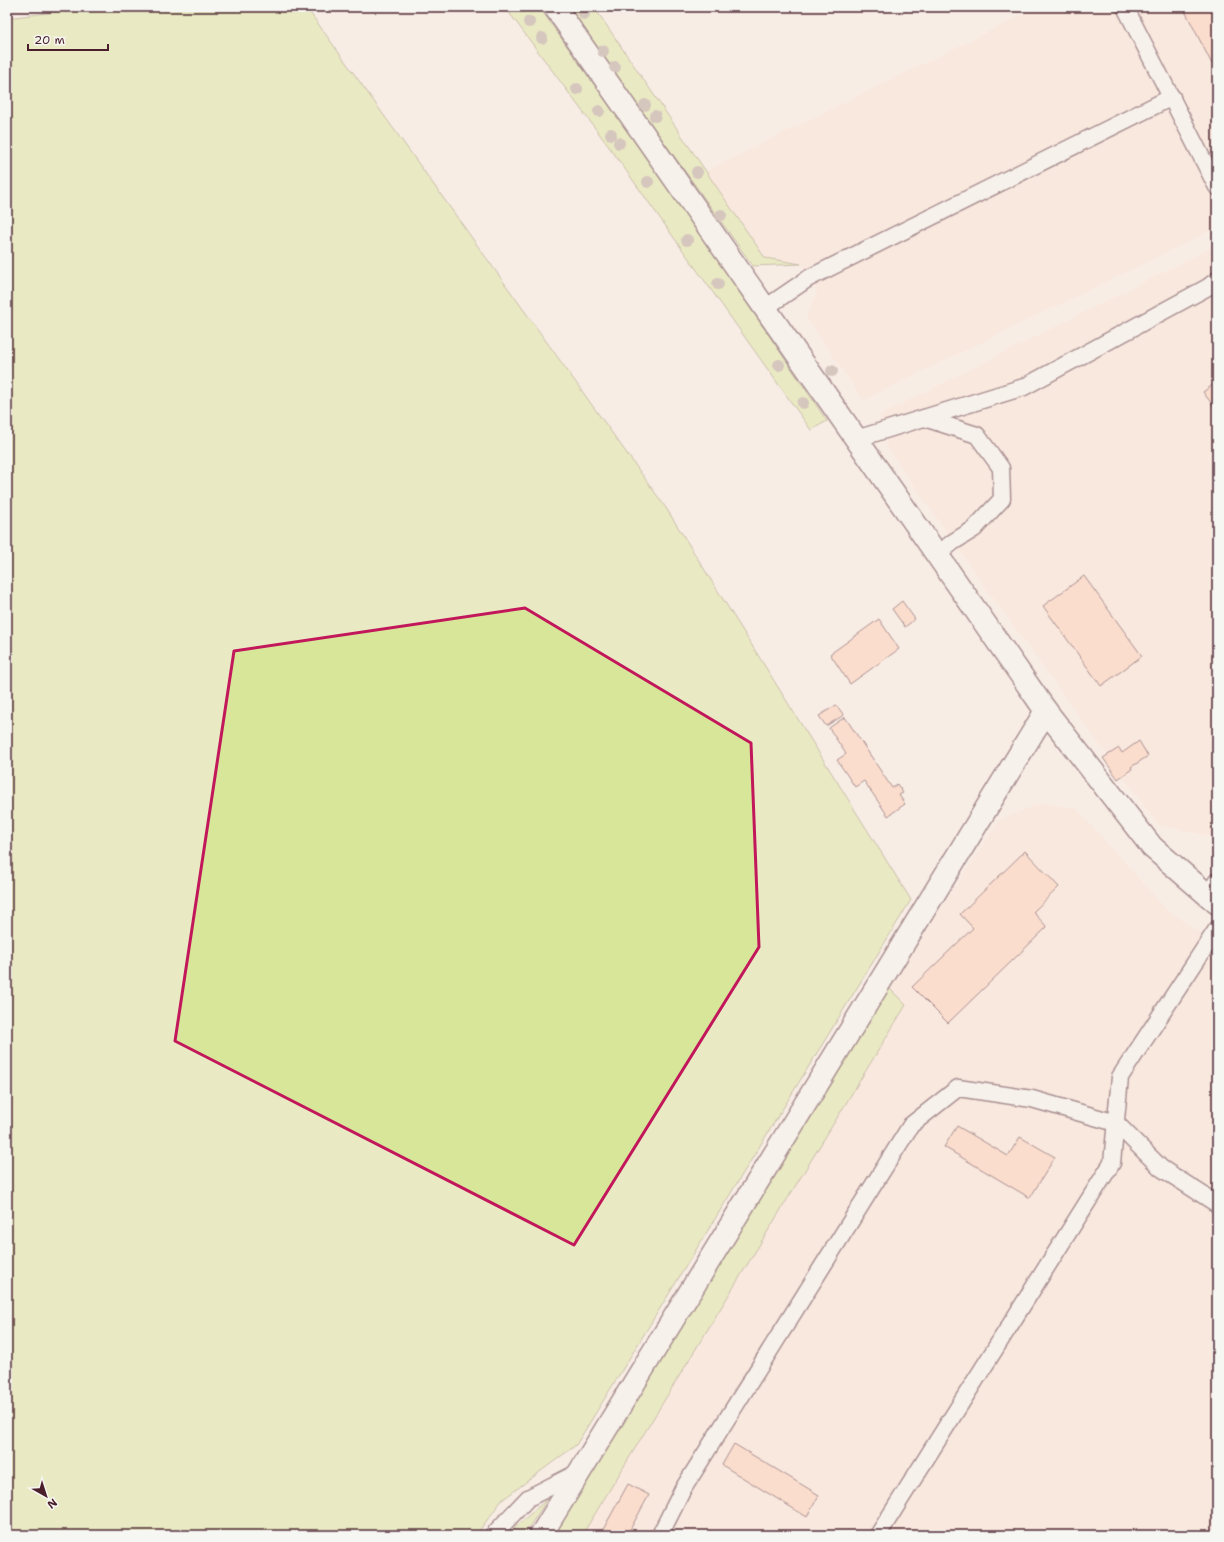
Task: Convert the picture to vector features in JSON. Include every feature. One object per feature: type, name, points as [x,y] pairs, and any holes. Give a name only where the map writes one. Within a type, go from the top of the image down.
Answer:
[{"type":"street","points":[[555,7],[1046,711],[1152,847],[1214,893]]},
{"type":"street","points":[[541,1535],[1046,711]]},
{"type":"lane","points":[[1126,7],[1217,187]]},
{"type":"lane","points":[[765,308],[809,278],[1172,97]]},
{"type":"lane","points":[[856,439],[1024,388],[1208,287],[1217,280]]},
{"type":"lane","points":[[924,418],[977,434],[1001,468],[1002,499],[974,529],[953,542],[937,555]]},
{"type":"lane","points":[[878,1535],[1112,1163],[1120,1077],[1217,929]]},
{"type":"lane","points":[[660,1535],[682,1489],[911,1125],[958,1088],[1032,1098],[1116,1123],[1161,1168],[1217,1204]]},
{"type":"lane","points":[[493,1535],[528,1498],[579,1472]]},
{"type":"highlighted area","points":[[525,608],[751,743],[759,947],[574,1245],[175,1041],[234,651]]},
{"type":"shaded area","points":[[1038,7],[1217,7],[1217,228],[863,400],[806,317],[817,292],[801,264],[765,258],[706,171]]},
{"type":"shaded area","points":[[1217,245],[1217,838],[1158,825],[987,590],[887,447],[880,415]]},
{"type":"shaded area","points":[[1042,803],[1076,808],[1166,909],[1217,945],[1217,1535],[582,1535],[906,1005],[889,988],[999,820]]},
{"type":"green space","points":[[96,7],[306,7],[666,508],[911,900],[576,1445],[502,1500],[476,1535],[7,1535],[7,18]]},
{"type":"green space","points":[[505,7],[539,7],[677,200],[827,421],[811,430],[615,155]]},
{"type":"green space","points":[[567,7],[594,7],[765,258],[801,264],[753,266]]},
{"type":"green space","points":[[889,988],[906,1005],[582,1535],[551,1535]]},
{"type":"green space","points":[[548,1498],[524,1535],[507,1535]]},
{"type":"building","points":[[1183,7],[1217,7],[1217,74]]},
{"type":"building","points":[[1217,382],[1217,411],[1203,392]]},
{"type":"building","points":[[1084,576],[1142,656],[1101,686],[1043,606]]},
{"type":"building","points":[[902,601],[915,619],[905,627],[892,609]]},
{"type":"building","points":[[879,619],[899,649],[850,684],[830,654]]},
{"type":"building","points":[[836,705],[844,715],[826,726],[819,716]]},
{"type":"building","points":[[845,717],[892,788],[897,784],[903,793],[899,795],[905,804],[888,816],[864,781],[855,787],[837,760],[846,754],[829,728]]},
{"type":"building","points":[[1139,741],[1148,756],[1131,767],[1132,769],[1118,779],[1103,758],[1119,748],[1122,753]]},
{"type":"building","points":[[1025,851],[1059,887],[1033,912],[1047,927],[948,1023],[912,987],[973,928],[960,914]]},
{"type":"building","points":[[957,1126],[1008,1156],[1020,1137],[1055,1157],[1030,1198],[944,1147]]},
{"type":"building","points":[[734,1444],[819,1495],[807,1517],[722,1465]]},
{"type":"building","points":[[628,1484],[649,1495],[627,1535],[600,1535]]}]
